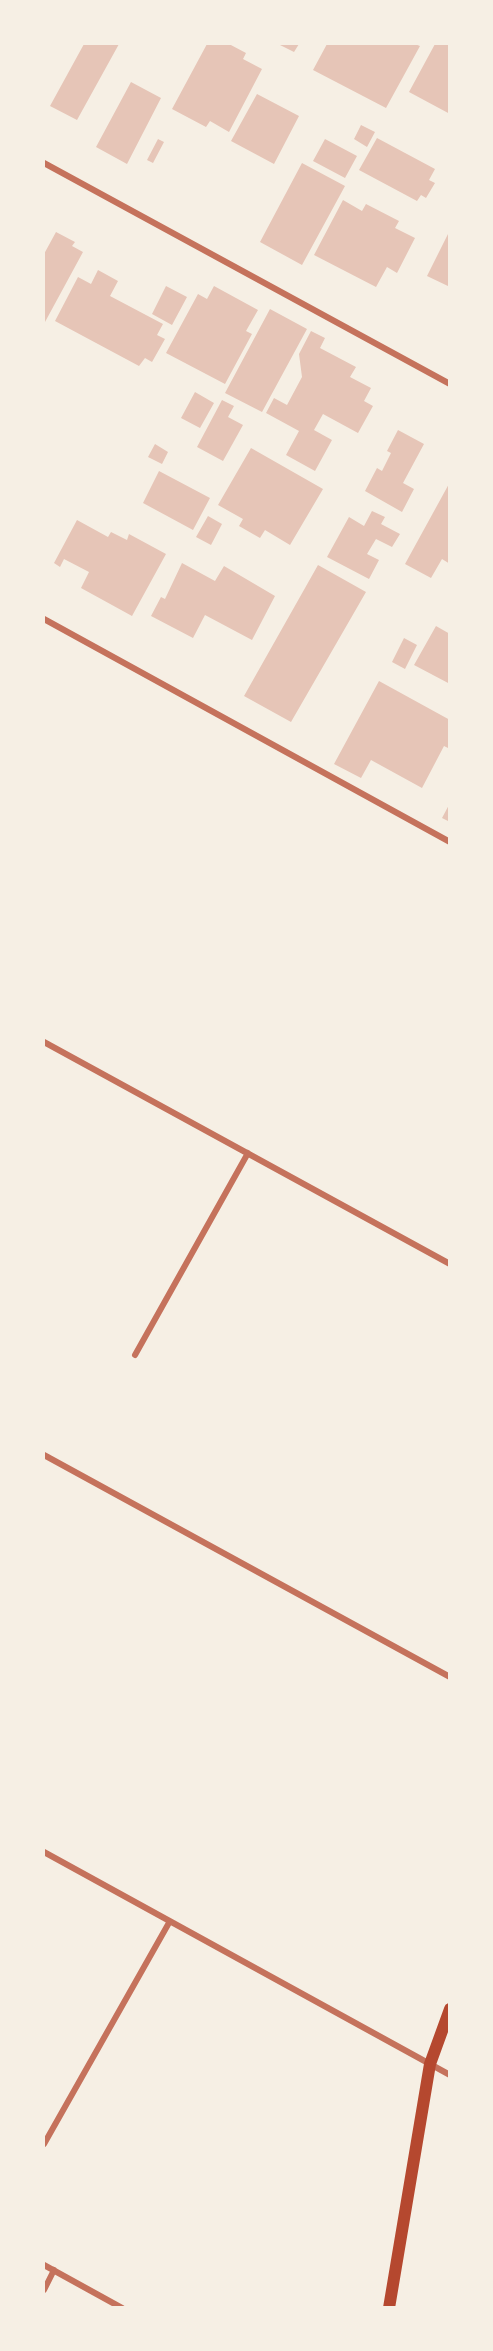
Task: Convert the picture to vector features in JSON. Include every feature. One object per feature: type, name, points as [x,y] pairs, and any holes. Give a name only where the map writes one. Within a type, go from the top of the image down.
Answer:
[{"type":"main road","points":[[389,2307],[430,2064],[450,2009]]},
{"type":"street","points":[[44,163],[450,384]]},
{"type":"street","points":[[44,619],[450,842]]},
{"type":"street","points":[[44,1042],[450,1264]]},
{"type":"street","points":[[135,1355],[248,1154]]},
{"type":"street","points":[[44,1455],[450,1677]]},
{"type":"street","points":[[44,1852],[450,2075]]},
{"type":"street","points":[[44,2144],[170,1921]]},
{"type":"street","points":[[44,2265],[122,2307]]},
{"type":"street","points":[[44,2290],[54,2270]]},
{"type":"building","points":[[84,44],[119,44],[77,120],[50,106]]},
{"type":"building","points":[[207,44],[229,44],[246,53],[243,59],[262,69],[229,132],[210,121],[206,127],[172,109]]},
{"type":"building","points":[[278,44],[299,44],[294,52]]},
{"type":"building","points":[[327,44],[415,44],[420,46],[386,108],[313,70]]},
{"type":"building","points":[[435,44],[450,44],[450,114],[409,92]]},
{"type":"building","points":[[131,82],[161,98],[127,164],[96,147]]},
{"type":"building","points":[[257,94],[299,116],[274,164],[231,141]]},
{"type":"building","points":[[361,125],[375,132],[367,147],[354,139]]},
{"type":"building","points":[[377,138],[435,169],[429,180],[435,183],[426,198],[421,195],[417,201],[359,170]]},
{"type":"building","points":[[158,139],[164,142],[153,163],[147,160]]},
{"type":"building","points":[[325,139],[357,156],[345,178],[313,161]]},
{"type":"building","points":[[302,163],[345,186],[302,265],[260,242]]},
{"type":"building","points":[[343,200],[362,211],[366,204],[399,221],[395,228],[415,238],[397,273],[387,267],[376,287],[314,255]]},
{"type":"building","points":[[450,230],[450,287],[427,276]]},
{"type":"building","points":[[56,232],[75,242],[72,246],[83,252],[45,322],[44,254]]},
{"type":"building","points":[[98,270],[118,281],[110,296],[163,324],[157,335],[165,339],[152,362],[145,358],[139,366],[55,321],[78,277],[91,284]]},
{"type":"building","points":[[166,286],[187,297],[172,325],[152,314]]},
{"type":"building","points":[[214,286],[258,310],[246,331],[252,334],[225,384],[166,353],[198,294],[207,299]]},
{"type":"building","points":[[270,309],[307,329],[262,412],[225,393]]},
{"type":"building","points":[[311,331],[325,338],[320,348],[356,367],[350,377],[371,388],[364,401],[373,406],[358,433],[323,414],[314,430],[332,440],[315,471],[286,455],[299,431],[266,413],[274,398],[287,405],[302,377],[299,354]]},
{"type":"building","points":[[195,392],[214,403],[200,428],[181,418]]},
{"type":"building","points":[[222,400],[234,406],[228,417],[243,425],[223,461],[197,447]]},
{"type":"building","points":[[398,430],[424,444],[403,483],[414,489],[402,512],[365,491],[377,468],[382,471],[391,453],[387,451]]},
{"type":"building","points":[[155,444],[168,452],[162,464],[148,457]]},
{"type":"building","points":[[251,448],[323,489],[290,545],[265,530],[260,538],[239,526],[243,519],[218,505]]},
{"type":"building","points":[[159,471],[210,498],[193,530],[143,503]]},
{"type":"building","points":[[450,482],[450,564],[442,559],[431,578],[405,564]]},
{"type":"building","points":[[372,511],[385,517],[381,524],[400,534],[392,547],[376,539],[367,554],[379,560],[369,579],[327,557],[349,517],[364,526]]},
{"type":"building","points":[[208,516],[222,524],[211,545],[196,537]]},
{"type":"building","points":[[77,520],[108,537],[111,532],[127,540],[129,534],[166,554],[132,616],[81,588],[89,572],[64,559],[60,567],[54,563]]},
{"type":"building","points":[[182,563],[215,581],[224,566],[275,596],[252,640],[205,615],[193,638],[151,616],[161,597],[165,599]]},
{"type":"building","points":[[318,565],[366,592],[291,722],[244,696]]},
{"type":"building","points":[[436,626],[450,634],[450,684],[414,665]]},
{"type":"building","points":[[404,638],[417,645],[405,669],[392,662]]},
{"type":"building","points":[[379,681],[450,720],[450,749],[444,746],[422,788],[371,760],[361,778],[334,764]]},
{"type":"building","points":[[450,803],[450,822],[442,818]]}]
